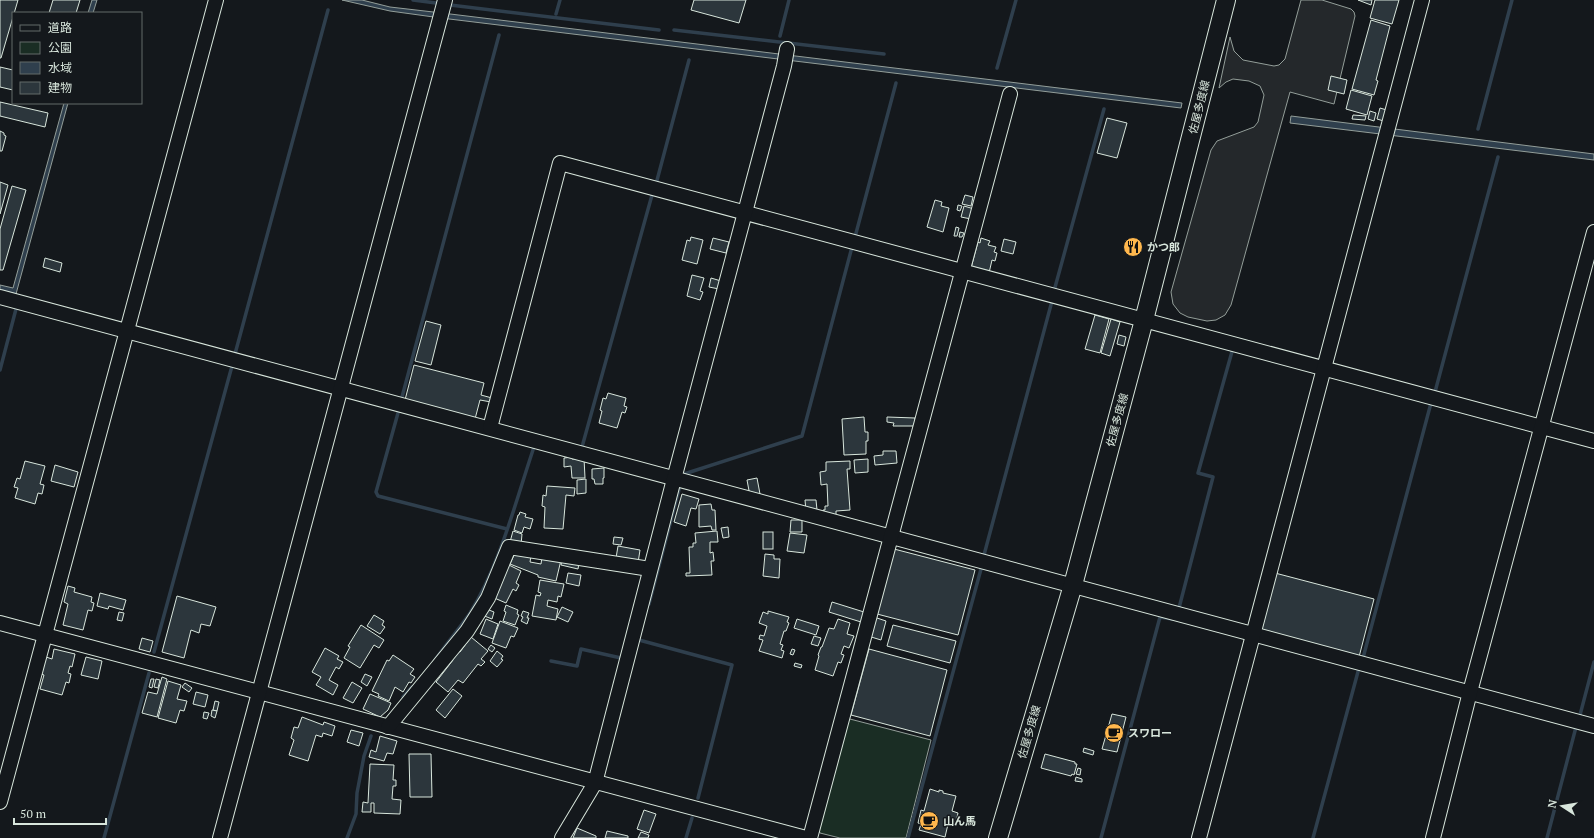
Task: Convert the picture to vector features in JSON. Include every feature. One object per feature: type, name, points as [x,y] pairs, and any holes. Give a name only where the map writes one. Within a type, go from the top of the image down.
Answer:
[{"type":"main road","name":"佐屋多度線","points":[[998,838],[1073,585],[1144,320],[1226,0]]},
{"type":"street","points":[[0,802],[216,0]]},
{"type":"street","points":[[1199,838],[1422,0]]},
{"type":"street","points":[[220,838],[260,693],[339,389],[442,10]]},
{"type":"street","points":[[562,838],[595,783],[650,569],[784,66],[787,49]]},
{"type":"street","points":[[810,838],[1010,94]]},
{"type":"street","points":[[490,428],[560,164],[1594,441]]},
{"type":"street","points":[[1433,838],[1470,692],[1594,232]]},
{"type":"street","points":[[0,297],[1594,726]]},
{"type":"street","points":[[388,727],[467,631],[488,598],[509,547],[650,569]]},
{"type":"street","points":[[0,623],[595,783],[806,838]]},
{"type":"green space","points":[[846,718],[931,740],[906,838],[840,838],[820,833],[817,827]]},
{"type":"shaded area","points":[[1301,0],[1322,0],[1351,9],[1354,12],[1355,16],[1334,104],[1290,92],[1231,305],[1225,315],[1216,320],[1207,321],[1188,317],[1180,313],[1173,304],[1171,292],[1211,150],[1217,141],[1254,127],[1258,122],[1264,95],[1260,86],[1249,81],[1233,79],[1226,82],[1219,88],[1230,37],[1234,51],[1243,60],[1274,66],[1279,65],[1285,59]]},
{"type":"water","points":[[92,0],[97,0],[93,12],[88,12]]},
{"type":"water","points":[[342,0],[362,0],[390,7],[1182,103],[1181,108],[441,18],[390,11]]},
{"type":"water","points":[[64,104],[68,104],[16,294],[0,290],[0,285],[13,288]]},
{"type":"water","points":[[1291,116],[1594,154],[1594,160],[1290,123]]},
{"type":"building","points":[[0,0],[18,0],[14,12],[12,12],[12,20],[0,58]]},
{"type":"building","points":[[53,0],[80,0],[76,12],[49,12]]},
{"type":"building","points":[[694,0],[746,0],[739,23],[691,10]]},
{"type":"building","points":[[1358,0],[1372,0],[1371,5]]},
{"type":"building","points":[[1375,0],[1399,0],[1392,24],[1370,18]]},
{"type":"building","points":[[1371,20],[1390,26],[1376,80],[1378,81],[1374,95],[1352,89]]},
{"type":"building","points":[[0,67],[12,70],[12,90],[0,87]]},
{"type":"building","points":[[1331,76],[1347,80],[1344,94],[1328,90]]},
{"type":"building","points":[[1351,90],[1372,96],[1367,115],[1346,109]]},
{"type":"building","points":[[0,102],[48,113],[45,127],[0,116]]},
{"type":"building","points":[[1380,108],[1390,111],[1387,122],[1377,119]]},
{"type":"building","points":[[1370,111],[1376,113],[1374,121],[1368,119]]},
{"type":"building","points":[[1353,115],[1366,116],[1365,120],[1352,119]]},
{"type":"building","points":[[1107,118],[1127,123],[1117,158],[1097,153]]},
{"type":"building","points":[[0,131],[6,136],[2,151],[0,151]]},
{"type":"building","points":[[0,182],[8,185],[0,214]]},
{"type":"building","points":[[12,186],[26,190],[3,270],[0,270],[0,229]]},
{"type":"building","points":[[965,195],[973,197],[971,206],[962,204]]},
{"type":"building","points":[[935,200],[942,202],[941,206],[949,208],[943,232],[927,227]]},
{"type":"building","points":[[958,205],[962,206],[960,211],[957,210]]},
{"type":"building","points":[[964,206],[974,209],[971,219],[961,217]]},
{"type":"building","points":[[956,227],[959,228],[957,236],[954,236]]},
{"type":"building","points":[[960,232],[964,233],[962,237],[959,237]]},
{"type":"building","points":[[691,237],[703,240],[697,264],[682,260],[687,240],[690,241]]},
{"type":"building","points":[[713,238],[729,242],[726,253],[710,249]]},
{"type":"building","points":[[981,238],[990,241],[988,245],[996,247],[994,252],[997,253],[995,261],[992,260],[989,273],[971,268],[978,242],[980,243]]},
{"type":"building","points":[[1004,239],[1016,242],[1013,254],[1001,251]]},
{"type":"building","points":[[45,258],[62,263],[60,272],[43,267]]},
{"type":"building","points":[[692,275],[704,278],[700,291],[703,292],[700,300],[687,296]]},
{"type":"building","points":[[711,278],[721,281],[719,289],[709,287]]},
{"type":"building","points":[[1095,315],[1109,319],[1100,353],[1085,349]]},
{"type":"building","points":[[1111,319],[1120,322],[1110,356],[1101,353]]},
{"type":"building","points":[[426,321],[441,325],[431,365],[415,361]]},
{"type":"building","points":[[1119,335],[1126,337],[1124,346],[1117,344]]},
{"type":"building","points":[[414,365],[484,383],[481,395],[492,398],[491,402],[480,400],[475,419],[405,400]]},
{"type":"building","points":[[608,393],[626,398],[624,406],[627,407],[625,413],[622,412],[617,428],[599,423],[603,398],[606,399]]},
{"type":"building","points":[[864,417],[865,432],[868,432],[866,454],[844,455],[842,419]]},
{"type":"building","points":[[887,417],[915,418],[915,426],[893,426],[894,423],[887,422]]},
{"type":"building","points":[[883,451],[896,451],[897,463],[875,465],[874,456],[883,455]]},
{"type":"building","points":[[572,457],[572,459],[584,458],[585,478],[572,478],[571,466],[564,467],[564,458]]},
{"type":"building","points":[[868,459],[868,472],[855,473],[854,460]]},
{"type":"building","points":[[25,461],[45,466],[40,484],[44,485],[42,494],[38,493],[35,504],[15,498],[18,488],[14,487],[17,478],[20,479]]},
{"type":"building","points":[[850,461],[850,469],[847,469],[850,510],[836,511],[836,517],[824,515],[823,510],[825,510],[825,506],[828,506],[827,484],[821,485],[820,472],[826,471],[826,462]]},
{"type":"building","points":[[55,465],[78,472],[74,487],[51,481]]},
{"type":"building","points":[[604,468],[603,484],[595,484],[594,479],[592,479],[592,469]]},
{"type":"building","points":[[757,478],[760,494],[750,496],[747,480]]},
{"type":"building","points":[[586,479],[586,493],[577,494],[577,480]]},
{"type":"building","points":[[547,486],[575,488],[574,496],[566,495],[563,529],[544,528],[545,507],[542,506],[543,495],[546,496]]},
{"type":"building","points":[[682,494],[699,499],[696,509],[691,508],[686,526],[674,522]]},
{"type":"building","points":[[805,500],[816,500],[817,510],[806,511]]},
{"type":"building","points":[[711,504],[712,510],[715,510],[716,530],[712,530],[711,526],[699,527],[699,505]]},
{"type":"building","points":[[520,512],[526,514],[525,517],[533,519],[530,529],[524,527],[522,533],[514,530]]},
{"type":"building","points":[[791,520],[802,520],[802,532],[790,532]]},
{"type":"building","points":[[728,527],[729,537],[723,538],[721,528]]},
{"type":"building","points":[[513,531],[522,534],[521,545],[510,542]]},
{"type":"building","points":[[717,531],[718,542],[710,542],[710,553],[713,552],[714,561],[711,561],[712,575],[686,576],[686,573],[690,573],[689,547],[693,547],[693,543],[696,543],[695,533]]},
{"type":"building","points":[[763,532],[773,532],[773,549],[763,549]]},
{"type":"building","points":[[790,533],[807,535],[804,553],[787,551]]},
{"type":"building","points":[[614,537],[623,538],[621,545],[613,544]]},
{"type":"building","points":[[618,546],[640,550],[638,563],[616,558]]},
{"type":"building","points":[[894,549],[975,570],[958,635],[877,614]]},
{"type":"building","points":[[515,553],[531,556],[530,562],[541,564],[542,557],[561,560],[556,581],[538,577],[538,575],[510,564]]},
{"type":"building","points":[[765,554],[774,555],[774,559],[780,559],[779,578],[763,576]]},
{"type":"building","points":[[562,560],[579,563],[578,569],[561,565]]},
{"type":"building","points":[[507,564],[521,571],[516,583],[519,585],[516,591],[513,589],[506,603],[492,597]]},
{"type":"building","points":[[568,573],[581,575],[579,586],[566,583]]},
{"type":"building","points":[[1275,573],[1374,599],[1359,657],[1260,630]]},
{"type":"building","points":[[540,580],[564,584],[561,597],[558,596],[557,602],[548,600],[547,606],[558,609],[556,620],[532,616],[536,595],[540,596],[541,593],[538,592]]},
{"type":"building","points":[[68,586],[75,588],[74,592],[92,597],[91,602],[94,603],[92,611],[88,610],[83,630],[63,625],[68,604],[64,602]]},
{"type":"building","points":[[100,593],[126,600],[123,610],[109,606],[108,609],[97,606]]},
{"type":"building","points":[[177,596],[216,607],[210,626],[201,624],[199,633],[191,630],[184,658],[162,652]]},
{"type":"building","points":[[832,602],[864,612],[861,622],[829,612]]},
{"type":"building","points":[[506,605],[518,610],[517,614],[519,615],[515,625],[503,621],[506,612],[504,611]]},
{"type":"building","points":[[562,607],[573,612],[568,622],[557,617]]},
{"type":"building","points":[[484,608],[494,612],[492,619],[482,615]]},
{"type":"building","points":[[523,611],[529,613],[527,624],[521,621]]},
{"type":"building","points":[[768,611],[789,617],[787,622],[789,623],[786,631],[784,631],[780,644],[783,645],[781,650],[784,651],[782,658],[759,651],[763,640],[759,639],[760,635],[764,636],[767,626],[759,623],[763,612],[768,614]]},
{"type":"building","points":[[119,612],[124,613],[122,621],[117,620]]},
{"type":"building","points":[[374,615],[384,621],[382,625],[385,627],[380,634],[367,626]]},
{"type":"building","points":[[874,617],[886,621],[881,640],[868,636]]},
{"type":"building","points":[[486,619],[498,624],[493,639],[480,634]]},
{"type":"building","points":[[797,619],[819,626],[816,635],[794,628]]},
{"type":"building","points":[[838,619],[850,623],[847,634],[854,636],[849,648],[844,646],[841,654],[844,655],[841,663],[838,662],[833,676],[815,670],[818,655],[829,628],[834,629]]},
{"type":"building","points":[[500,621],[518,628],[514,637],[511,636],[506,648],[492,643]]},
{"type":"building","points":[[361,625],[384,640],[379,648],[374,645],[360,668],[344,658],[350,647],[348,646]]},
{"type":"building","points":[[893,625],[956,641],[950,663],[887,646]]},
{"type":"building","points":[[814,636],[821,638],[818,646],[811,644]]},
{"type":"building","points":[[471,637],[488,651],[481,659],[485,662],[481,666],[478,664],[463,683],[458,680],[448,692],[436,682],[458,651],[460,652]]},
{"type":"building","points":[[142,638],[153,641],[150,652],[139,649]]},
{"type":"building","points":[[491,645],[495,648],[492,652],[488,649]]},
{"type":"building","points":[[325,648],[339,656],[337,659],[343,662],[339,669],[336,667],[329,680],[338,685],[333,695],[316,685],[321,677],[312,672]]},
{"type":"building","points":[[54,649],[75,654],[72,667],[70,666],[68,673],[71,674],[69,683],[66,682],[62,695],[40,689],[44,675],[41,674],[46,657],[52,659]]},
{"type":"building","points":[[792,649],[795,650],[793,655],[790,654]]},
{"type":"building","points":[[869,649],[947,670],[930,736],[851,715]]},
{"type":"building","points":[[497,651],[503,656],[501,659],[503,660],[497,667],[490,661]]},
{"type":"building","points":[[393,655],[414,669],[410,674],[415,677],[411,683],[409,682],[403,692],[395,687],[389,701],[378,696],[379,694],[372,691],[387,660],[389,661]]},
{"type":"building","points":[[86,657],[102,661],[98,679],[81,675]]},
{"type":"building","points":[[795,663],[802,665],[801,668],[794,666]]},
{"type":"building","points":[[365,674],[372,677],[367,686],[361,682]]},
{"type":"building","points":[[162,677],[167,679],[157,717],[142,713],[148,692],[157,694]]},
{"type":"building","points":[[151,679],[154,679],[152,688],[149,687]]},
{"type":"building","points":[[156,679],[160,680],[158,688],[154,687]]},
{"type":"building","points":[[168,681],[181,685],[177,699],[187,701],[184,711],[180,710],[176,723],[158,718]]},
{"type":"building","points":[[352,682],[362,688],[353,703],[343,698]]},
{"type":"building","points":[[185,683],[192,688],[189,692],[182,687]]},
{"type":"building","points":[[453,689],[462,696],[445,718],[436,710]]},
{"type":"building","points":[[196,692],[208,695],[205,707],[193,704]]},
{"type":"building","points":[[370,694],[391,703],[388,710],[380,717],[363,709]]},
{"type":"building","points":[[215,701],[219,702],[217,711],[213,710]]},
{"type":"building","points":[[212,710],[217,711],[215,718],[211,716]]},
{"type":"building","points":[[204,712],[209,713],[207,719],[203,718]]},
{"type":"building","points":[[1112,714],[1126,717],[1117,752],[1102,749]]},
{"type":"building","points":[[302,717],[323,725],[324,722],[335,726],[332,736],[323,733],[322,737],[316,735],[308,761],[289,755],[294,740],[291,738],[294,727],[298,728]]},
{"type":"building","points":[[351,730],[363,733],[359,746],[347,742]]},
{"type":"building","points":[[380,736],[397,741],[393,754],[387,753],[384,761],[369,757],[371,750],[376,752]]},
{"type":"building","points":[[1084,748],[1094,751],[1093,755],[1083,752]]},
{"type":"building","points":[[409,754],[431,754],[432,797],[410,797]]},
{"type":"building","points":[[1045,754],[1075,762],[1075,764],[1077,764],[1074,775],[1072,774],[1071,776],[1041,768]]},
{"type":"building","points":[[370,764],[394,765],[393,780],[396,780],[396,786],[393,786],[392,799],[401,800],[400,814],[374,813],[374,803],[371,803],[371,812],[362,812],[363,802],[368,803]]},
{"type":"building","points":[[1078,768],[1081,769],[1080,775],[1076,774]]},
{"type":"building","points":[[1076,777],[1082,779],[1082,782],[1075,781]]},
{"type":"building","points":[[930,789],[939,792],[939,790],[943,791],[943,793],[956,796],[952,811],[958,813],[956,822],[949,820],[945,837],[919,830],[921,824],[918,823],[921,810],[924,811]]},
{"type":"building","points":[[644,810],[656,814],[649,833],[637,829]]},
{"type":"building","points":[[577,828],[596,836],[596,838],[573,838]]},
{"type":"building","points":[[607,831],[628,836],[628,838],[605,838]]},
{"type":"building","points":[[641,832],[649,835],[648,838],[638,838]]},
{"type":"waterway","points":[[413,0],[436,3]]},
{"type":"waterway","points":[[556,14],[560,0]]},
{"type":"waterway","points":[[780,36],[789,0]]},
{"type":"waterway","points":[[997,68],[1016,0]]},
{"type":"waterway","points":[[1478,129],[1512,0]]},
{"type":"waterway","points":[[450,5],[659,30]]},
{"type":"waterway","points":[[235,354],[328,10]]},
{"type":"waterway","points":[[674,30],[884,54]]},
{"type":"waterway","points":[[402,397],[499,35]]},
{"type":"waterway","points":[[656,184],[689,60]]},
{"type":"waterway","points":[[855,237],[896,83]]},
{"type":"waterway","points":[[1054,291],[1104,109]]},
{"type":"waterway","points":[[1435,392],[1498,157]]},
{"type":"waterway","points":[[582,447],[652,195]]},
{"type":"waterway","points":[[684,474],[802,436],[852,247]]},
{"type":"waterway","points":[[984,555],[1052,301]]},
{"type":"waterway","points":[[0,370],[16,309]]},
{"type":"waterway","points":[[1179,608],[1213,477],[1198,473],[1233,348]]},
{"type":"waterway","points":[[154,652],[232,366]]},
{"type":"waterway","points":[[1363,658],[1431,403]]},
{"type":"waterway","points":[[398,413],[376,492],[378,496],[507,529]]},
{"type":"waterway","points":[[435,660],[470,613],[481,594],[499,553],[534,447]]},
{"type":"waterway","points":[[649,604],[680,486]]},
{"type":"waterway","points":[[908,838],[981,569]]},
{"type":"waterway","points":[[1101,838],[1160,617],[1172,619]]},
{"type":"waterway","points":[[639,640],[732,665],[698,798]]},
{"type":"waterway","points":[[551,661],[577,666],[581,649],[621,658]]},
{"type":"waterway","points":[[1580,715],[1594,662]]},
{"type":"waterway","points":[[1313,838],[1359,668]]},
{"type":"waterway","points":[[104,838],[149,673]]},
{"type":"waterway","points":[[403,697],[412,687]]},
{"type":"waterway","points":[[1547,838],[1576,727]]},
{"type":"waterway","points":[[347,838],[356,814],[357,793],[364,756],[371,736]]},
{"type":"waterway","points":[[686,838],[692,818]]},
{"type":"place","name":"かつ郎","points":[[1133,247]]},
{"type":"place","name":"スワロー","points":[[1114,733]]},
{"type":"place","name":"山ん馬","points":[[929,821]]}]
